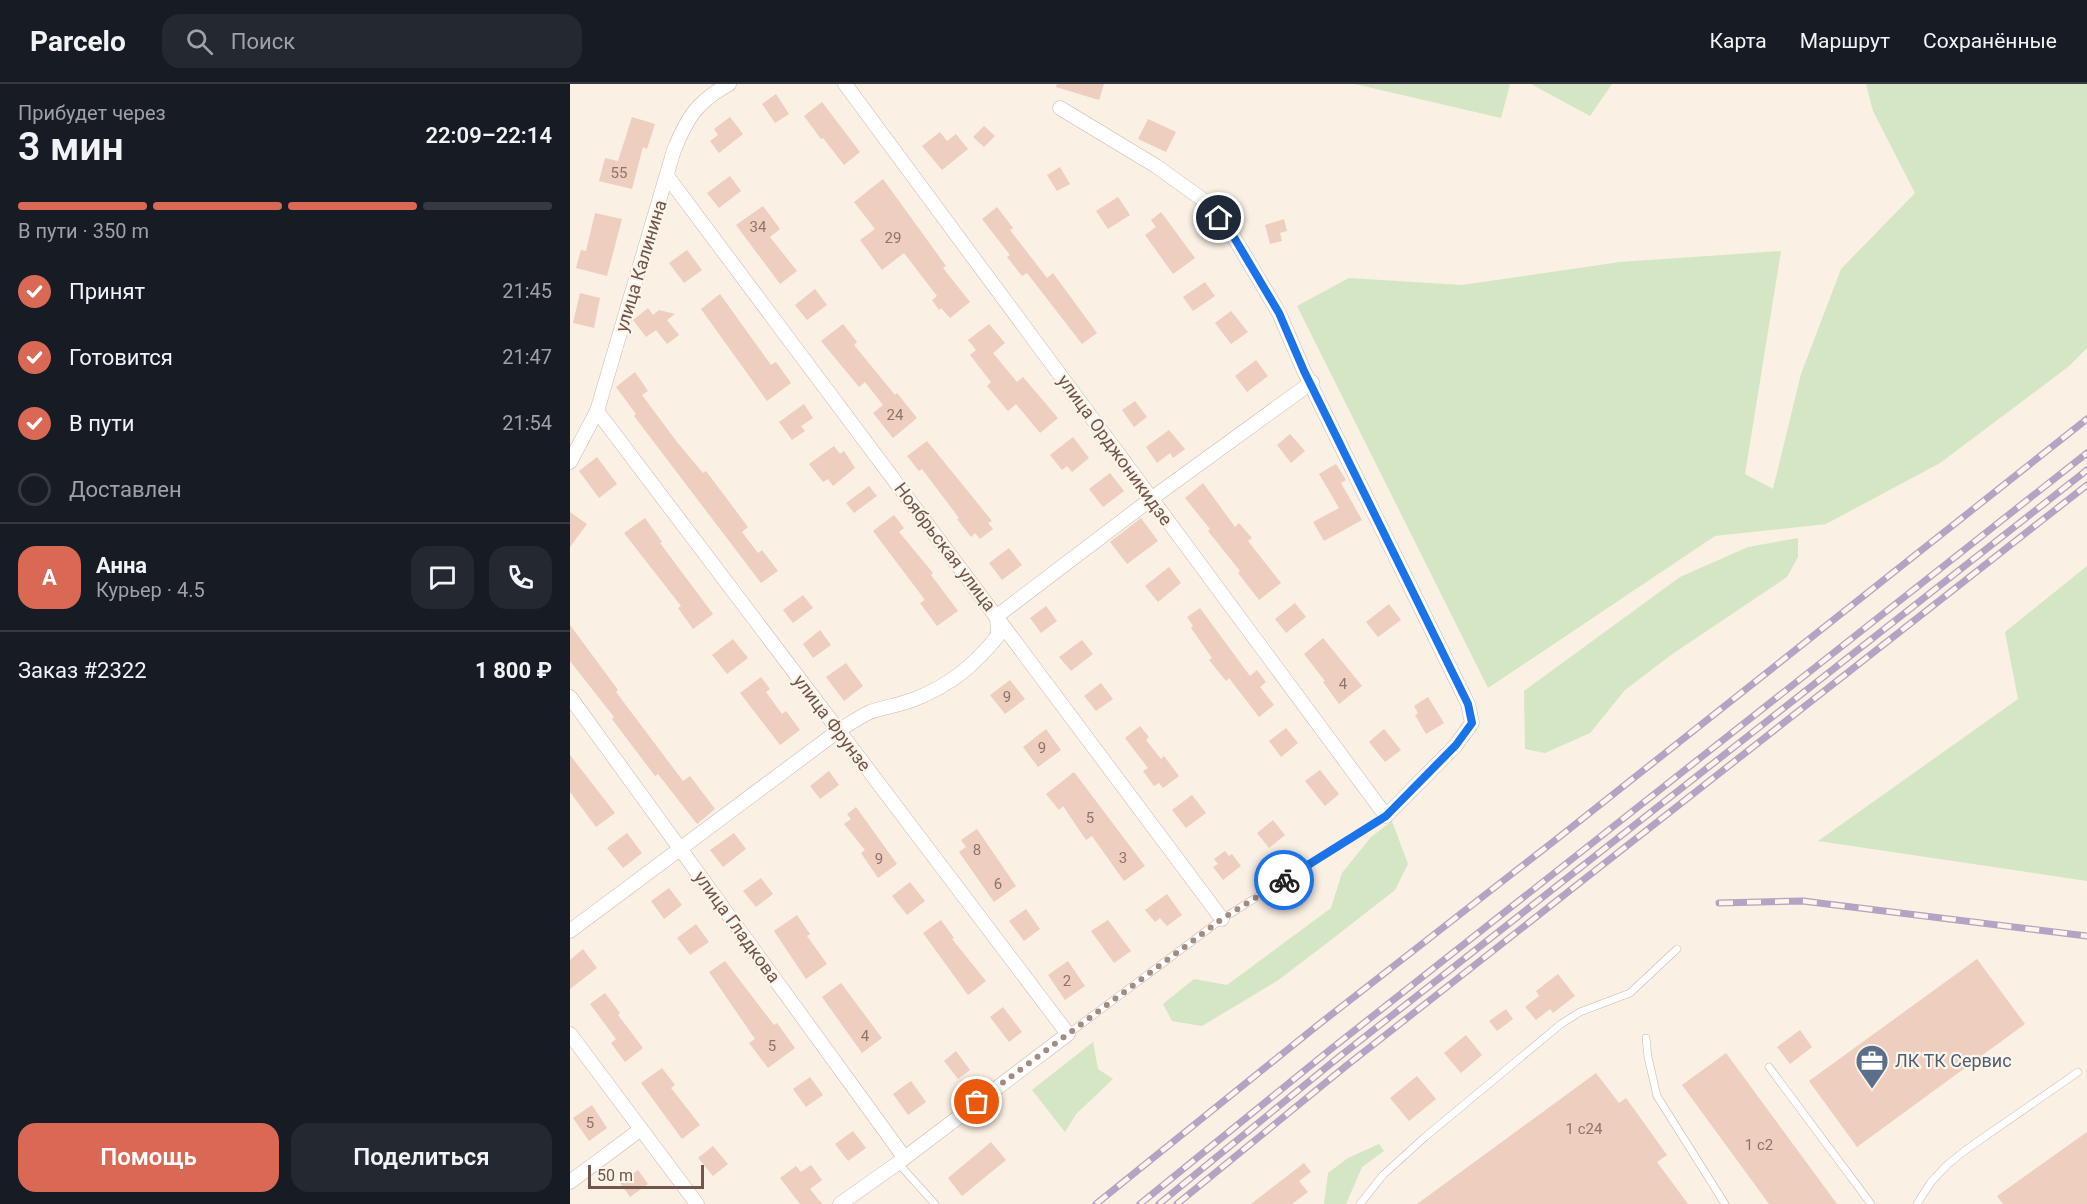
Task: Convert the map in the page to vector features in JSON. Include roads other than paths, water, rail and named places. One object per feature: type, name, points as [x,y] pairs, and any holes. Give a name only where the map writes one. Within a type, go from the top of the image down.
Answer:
[{"type":"street","name":"улица Калинина","points":[[570,462],[597,411],[683,128],[694,110],[713,93],[729,84]]},
{"type":"street","name":"улица Орджоникидзе","points":[[845,84],[1386,816]]},
{"type":"street","points":[[1060,108],[1156,166],[1206,202],[1232,234],[1279,313],[1304,371],[1312,382],[1468,704],[1472,723],[1456,745],[1386,816]]},
{"type":"street","name":"Ноябрьская улица","points":[[667,176],[1222,919]]},
{"type":"street","points":[[570,931],[838,731],[868,713],[919,697],[964,672],[977,661],[998,636],[997,616],[1151,499],[1312,382]]},
{"type":"street","name":"улица Фрунзе","points":[[597,411],[1068,1035]]},
{"type":"street","name":"улица Гладкова","points":[[570,697],[681,849],[901,1160]]},
{"type":"street","points":[[570,1034],[697,1204]]},
{"type":"street","points":[[840,1204],[1068,1035]]},
{"type":"street","points":[[570,1182],[641,1129]]},
{"type":"lane","points":[[1068,1035],[1222,919],[1386,816]]},
{"type":"lane","points":[[1360,1204],[1383,1175],[1418,1143],[1561,1024],[1580,1012],[1630,993],[1677,949]]},
{"type":"lane","points":[[1647,1038],[1648,1057],[1657,1096],[1725,1204]]},
{"type":"lane","points":[[1769,1067],[1871,1204]]},
{"type":"lane","points":[[1917,1204],[1931,1182],[1947,1165],[2078,1072]]},
{"type":"lane","points":[[901,1160],[935,1204]]},
{"type":"railway","points":[[1096,1204],[1318,1025],[2087,419]]},
{"type":"railway","points":[[1140,1204],[1331,1049],[2087,453]]},
{"type":"railway","points":[[1159,1204],[1339,1057],[2087,470]]},
{"type":"railway","points":[[1177,1204],[1346,1066],[2087,485]]},
{"type":"railway","points":[[1719,903],[1803,901],[2087,936]]},
{"type":"place","name":"ЛК ТК Сервис","points":[[1872,1090]]}]
